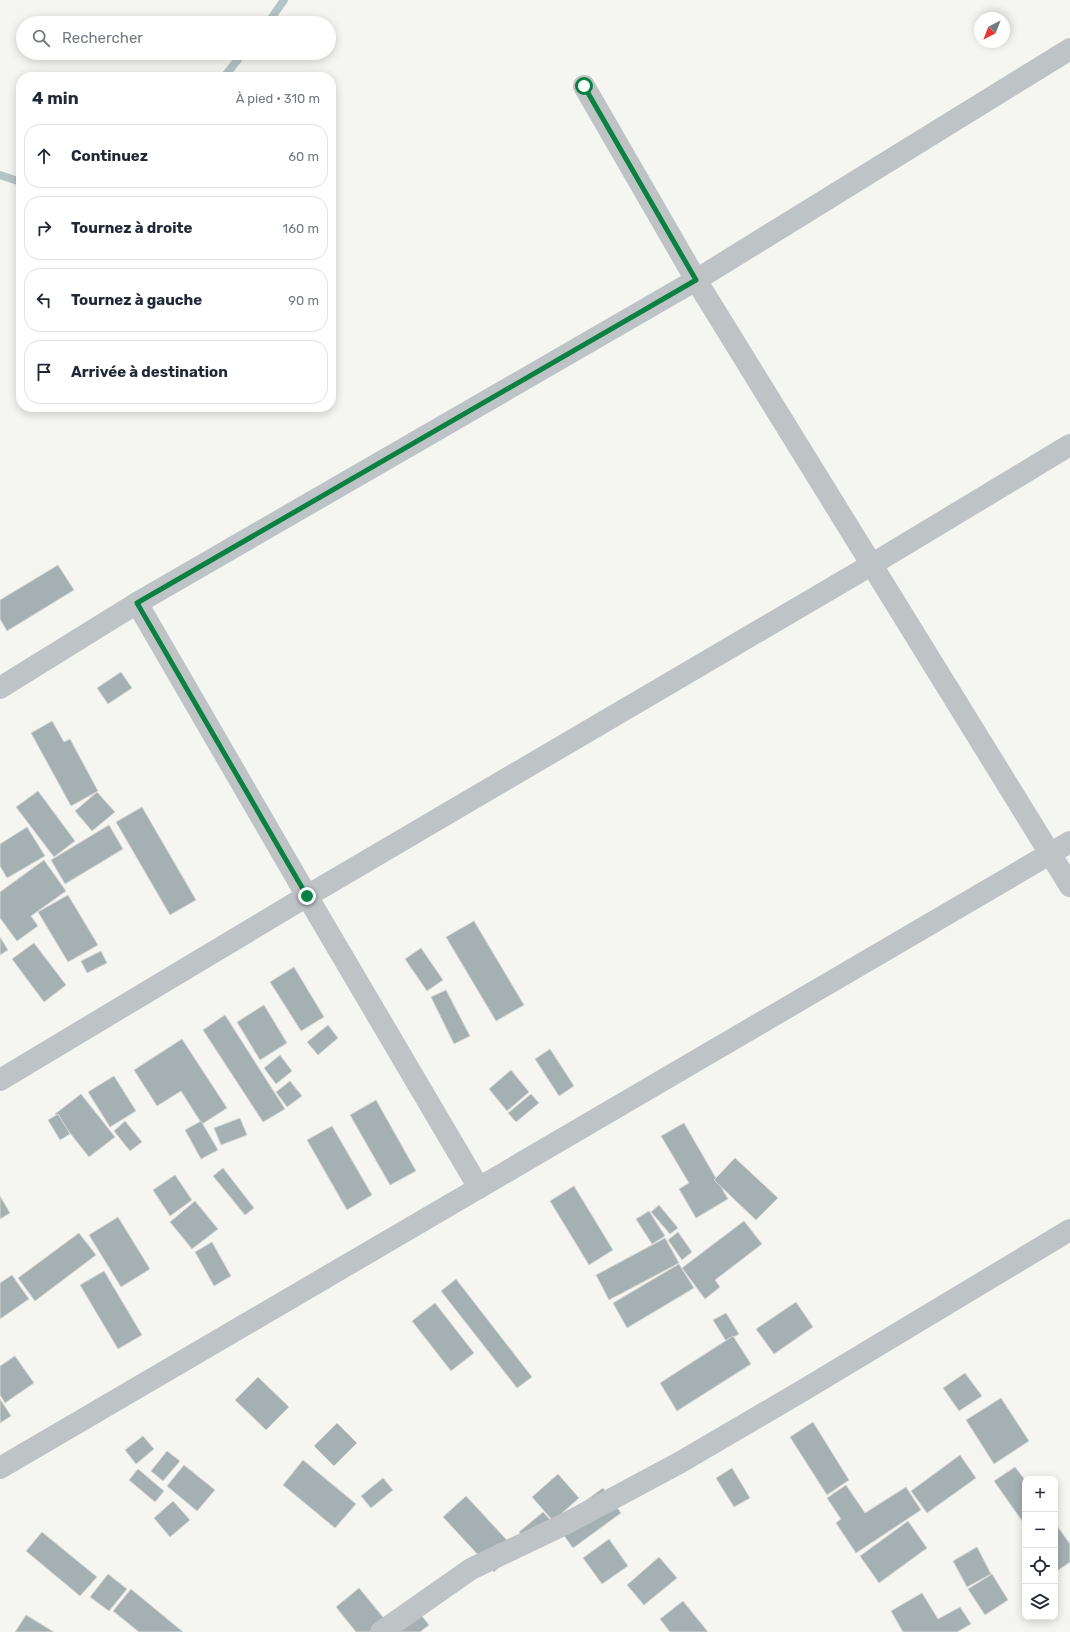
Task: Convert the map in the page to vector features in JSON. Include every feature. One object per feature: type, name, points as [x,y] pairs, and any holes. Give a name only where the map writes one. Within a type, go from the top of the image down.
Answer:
[{"type":"street","points":[[0,688],[137,603],[696,280],[1070,49]]},
{"type":"street","points":[[584,86],[696,280],[1070,886]]},
{"type":"street","points":[[0,1080],[307,896],[872,565],[1070,445]]},
{"type":"street","points":[[137,603],[479,1188]]},
{"type":"street","points":[[0,1468],[1070,842]]},
{"type":"street","points":[[381,1632],[471,1569],[567,1523],[678,1463],[802,1391],[1070,1230]]},
{"type":"building","points":[[58,565],[74,590],[7,631],[0,619],[0,600]]},
{"type":"building","points":[[121,672],[132,688],[108,704],[97,688]]},
{"type":"building","points":[[52,721],[64,742],[70,739],[98,791],[71,806],[31,733]]},
{"type":"building","points":[[38,791],[75,841],[54,857],[16,807]]},
{"type":"building","points":[[97,792],[115,812],[92,831],[75,811]]},
{"type":"building","points":[[142,807],[196,900],[170,915],[116,822]]},
{"type":"building","points":[[109,825],[123,849],[65,884],[51,860]]},
{"type":"building","points":[[27,827],[45,856],[7,878],[0,866],[0,844]]},
{"type":"building","points":[[44,860],[66,891],[31,916],[38,926],[17,941],[0,918],[0,892]]},
{"type":"building","points":[[68,895],[98,945],[68,962],[38,912]]},
{"type":"building","points":[[474,921],[524,1005],[496,1021],[446,937]]},
{"type":"building","points":[[0,937],[8,950],[0,955]]},
{"type":"building","points":[[34,943],[66,985],[44,1002],[12,959]]},
{"type":"building","points":[[421,948],[443,980],[427,991],[405,959]]},
{"type":"building","points":[[101,951],[107,963],[87,973],[81,961]]},
{"type":"building","points":[[294,967],[324,1017],[301,1031],[270,982]]},
{"type":"building","points":[[446,990],[470,1036],[454,1044],[431,997]]},
{"type":"building","points":[[264,1005],[287,1043],[260,1060],[237,1022]]},
{"type":"building","points":[[225,1015],[285,1109],[263,1122],[203,1030]]},
{"type":"building","points":[[328,1025],[338,1038],[318,1055],[307,1042]]},
{"type":"building","points":[[182,1039],[227,1108],[202,1124],[181,1091],[157,1106],[134,1070]]},
{"type":"building","points":[[550,1049],[574,1086],[559,1096],[535,1059]]},
{"type":"building","points":[[280,1055],[292,1071],[276,1084],[264,1068]]},
{"type":"building","points":[[511,1070],[529,1092],[507,1111],[489,1089]]},
{"type":"building","points":[[114,1076],[136,1111],[110,1127],[88,1092]]},
{"type":"building","points":[[290,1081],[302,1096],[287,1107],[276,1092]]},
{"type":"building","points":[[81,1094],[115,1137],[89,1157],[55,1114]]},
{"type":"building","points":[[531,1094],[539,1103],[516,1122],[508,1113]]},
{"type":"building","points":[[376,1100],[416,1171],[390,1185],[350,1115]]},
{"type":"building","points":[[58,1114],[70,1134],[60,1140],[48,1120]]},
{"type":"building","points":[[240,1118],[247,1135],[221,1145],[214,1128]]},
{"type":"building","points":[[125,1121],[142,1142],[130,1151],[114,1131]]},
{"type":"building","points":[[201,1121],[218,1150],[201,1159],[185,1130]]},
{"type":"building","points":[[684,1123],[728,1199],[696,1218],[679,1189],[689,1183],[661,1136]]},
{"type":"building","points":[[332,1126],[372,1195],[347,1210],[307,1140]]},
{"type":"building","points":[[735,1158],[778,1198],[756,1220],[714,1180]]},
{"type":"building","points":[[223,1168],[254,1208],[245,1215],[213,1176]]},
{"type":"building","points":[[175,1175],[192,1200],[170,1216],[153,1190]]},
{"type":"building","points":[[574,1186],[613,1250],[589,1265],[550,1201]]},
{"type":"building","points":[[0,1196],[10,1213],[0,1219]]},
{"type":"building","points":[[195,1201],[218,1229],[192,1249],[170,1222]]},
{"type":"building","points":[[659,1205],[678,1228],[670,1234],[651,1212]]},
{"type":"building","points":[[649,1211],[665,1236],[652,1244],[636,1219]]},
{"type":"building","points":[[118,1217],[150,1269],[121,1287],[89,1235]]},
{"type":"building","points":[[744,1221],[762,1244],[715,1280],[720,1287],[705,1299],[682,1268]]},
{"type":"building","points":[[678,1232],[692,1252],[682,1260],[668,1240]]},
{"type":"building","points":[[79,1233],[96,1255],[35,1301],[18,1278]]},
{"type":"building","points":[[665,1238],[679,1263],[609,1300],[596,1275]]},
{"type":"building","points":[[212,1242],[231,1276],[214,1286],[195,1252]]},
{"type":"building","points":[[679,1264],[694,1288],[627,1328],[613,1303]]},
{"type":"building","points":[[104,1271],[142,1335],[118,1349],[80,1285]]},
{"type":"building","points":[[12,1275],[29,1299],[0,1319],[0,1283]]},
{"type":"building","points":[[456,1279],[532,1377],[517,1388],[441,1291]]},
{"type":"building","points":[[796,1302],[813,1327],[774,1354],[756,1329]]},
{"type":"building","points":[[435,1303],[474,1353],[451,1371],[412,1321]]},
{"type":"building","points":[[726,1313],[739,1334],[726,1341],[713,1320]]},
{"type":"building","points":[[733,1336],[751,1364],[677,1411],[660,1383]]},
{"type":"building","points":[[15,1356],[34,1383],[5,1403],[0,1395],[0,1366]]},
{"type":"building","points":[[965,1373],[982,1396],[959,1411],[943,1388]]},
{"type":"building","points":[[258,1377],[289,1407],[266,1430],[235,1400]]},
{"type":"building","points":[[1001,1398],[1029,1441],[994,1464],[966,1420]]},
{"type":"building","points":[[0,1399],[11,1416],[0,1423]]},
{"type":"building","points":[[813,1422],[849,1480],[827,1495],[790,1437]]},
{"type":"building","points":[[337,1423],[357,1443],[334,1466],[314,1446]]},
{"type":"building","points":[[143,1436],[154,1449],[136,1464],[125,1450]]},
{"type":"building","points":[[167,1451],[180,1461],[163,1481],[151,1471]]},
{"type":"building","points":[[960,1455],[976,1478],[927,1513],[911,1491]]},
{"type":"building","points":[[303,1460],[356,1504],[335,1528],[283,1485]]},
{"type":"building","points":[[184,1465],[215,1490],[197,1511],[167,1486]]},
{"type":"building","points":[[1015,1467],[1022,1476],[1022,1521],[994,1481]]},
{"type":"building","points":[[732,1468],[750,1498],[734,1507],[716,1478]]},
{"type":"building","points":[[138,1469],[164,1491],[155,1502],[129,1480]]},
{"type":"building","points":[[558,1474],[579,1498],[553,1521],[532,1497]]},
{"type":"building","points":[[383,1478],[393,1490],[371,1508],[361,1496]]},
{"type":"building","points":[[846,1485],[865,1513],[906,1487],[921,1510],[856,1553],[836,1523],[841,1519],[827,1498]]},
{"type":"building","points":[[603,1488],[621,1513],[573,1548],[555,1523]]},
{"type":"building","points":[[466,1496],[517,1551],[494,1572],[443,1517]]},
{"type":"building","points":[[173,1501],[190,1520],[170,1537],[154,1518]]},
{"type":"building","points":[[543,1512],[554,1524],[531,1545],[519,1532]]},
{"type":"building","points":[[908,1521],[927,1548],[879,1583],[860,1556]]},
{"type":"building","points":[[1058,1527],[1070,1544],[1070,1562],[1058,1570]]},
{"type":"building","points":[[42,1532],[97,1577],[80,1596],[26,1551]]},
{"type":"building","points":[[609,1539],[628,1566],[602,1584],[583,1558]]},
{"type":"building","points":[[977,1547],[991,1574],[967,1587],[953,1561]]},
{"type":"building","points":[[659,1557],[677,1578],[644,1605],[627,1585]]},
{"type":"building","points":[[108,1574],[127,1589],[109,1611],[90,1597]]},
{"type":"building","points":[[992,1574],[1008,1600],[985,1615],[968,1589]]},
{"type":"building","points":[[359,1588],[387,1622],[411,1602],[429,1625],[420,1632],[356,1632],[336,1607]]},
{"type":"building","points":[[131,1589],[183,1632],[139,1632],[113,1611]]},
{"type":"building","points":[[922,1593],[938,1619],[960,1607],[971,1624],[957,1632],[903,1632],[891,1611]]},
{"type":"building","points":[[683,1601],[708,1632],[670,1632],[660,1619]]},
{"type":"building","points":[[26,1615],[54,1632],[15,1632]]},
{"type":"waterway","points":[[273,16],[284,0]]},
{"type":"waterway","points":[[228,72],[237,60]]},
{"type":"waterway","points":[[0,175],[16,180]]},
{"type":"route","points":[[307,896],[137,603],[696,280],[584,86]]}]
